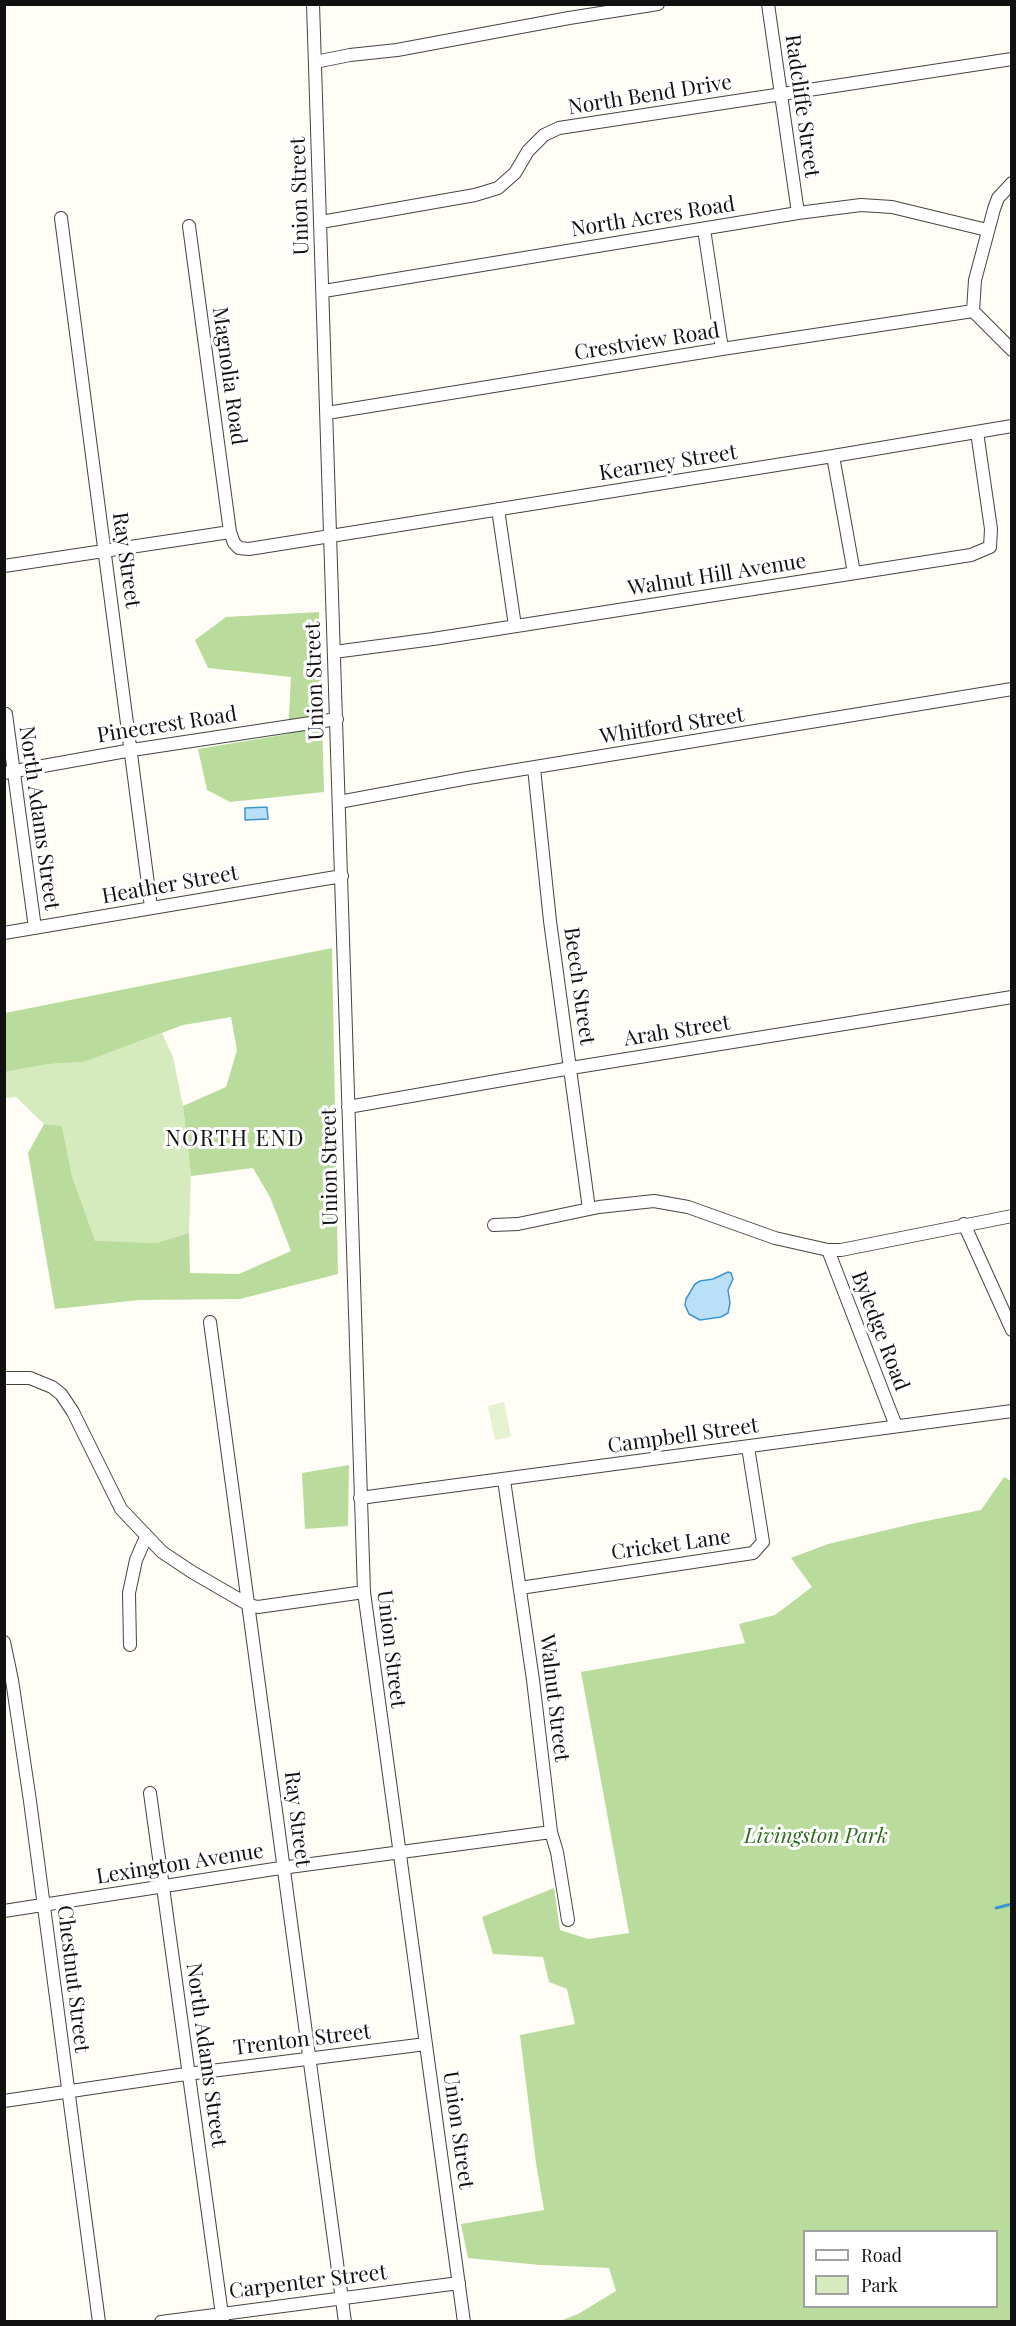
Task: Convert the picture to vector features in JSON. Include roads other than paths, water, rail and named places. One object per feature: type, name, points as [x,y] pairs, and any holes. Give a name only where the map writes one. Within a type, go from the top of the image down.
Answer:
[{"type":"street","name":"Union Street","points":[[314,4],[364,1592],[464,2322]]},
{"type":"street","points":[[315,62],[350,55],[397,50],[658,4]]},
{"type":"street","name":"Radcliffe Street","points":[[768,4],[798,213]]},
{"type":"street","name":"North Bend Drive","points":[[321,222],[475,195],[498,188],[515,173],[528,151],[544,135],[559,128],[1011,59]]},
{"type":"street","points":[[1011,183],[998,198],[987,230],[975,280],[973,311],[1011,350]]},
{"type":"street","name":"North Acres Road","points":[[324,291],[798,213],[861,205],[892,207],[987,230]]},
{"type":"street","name":"Ray Street","points":[[61,218],[151,907]]},
{"type":"street","name":"Magnolia Road","points":[[189,226],[230,532]]},
{"type":"street","points":[[704,229],[722,349]]},
{"type":"street","name":"Crestview Road","points":[[327,413],[973,311]]},
{"type":"street","name":"Kearney Street","points":[[230,532],[234,543],[239,548],[249,549],[1011,426]]},
{"type":"street","name":"Walnut Hill Avenue","points":[[334,652],[971,555],[990,547],[991,529],[978,432]]},
{"type":"street","points":[[833,456],[854,573]]},
{"type":"street","points":[[498,509],[515,626]]},
{"type":"street","points":[[4,566],[230,532]]},
{"type":"street","name":"Whitford Street","points":[[339,802],[1011,689]]},
{"type":"street","name":"North Adams Street","points":[[6,714],[9,772],[35,928]]},
{"type":"street","name":"Pinecrest Road","points":[[9,772],[337,718]]},
{"type":"street","name":"Beech Street","points":[[534,768],[550,921],[589,1209]]},
{"type":"street","name":"Heather Street","points":[[4,933],[342,876]]},
{"type":"street","name":"Arah Street","points":[[348,1107],[571,1068],[1011,997]]},
{"type":"street","points":[[494,1225],[518,1224],[589,1209],[643,1202],[666,1202],[699,1210],[753,1231],[828,1250],[854,1249],[964,1224],[1011,1216]]},
{"type":"street","points":[[964,1224],[1011,1330]]},
{"type":"street","name":"Byledge Road","points":[[828,1250],[896,1426]]},
{"type":"street","name":"Ray Street","points":[[210,1322],[345,2322]]},
{"type":"street","points":[[4,1378],[30,1378],[52,1387],[61,1394],[73,1412],[121,1509],[146,1538],[192,1572],[249,1605],[266,1607],[364,1592]]},
{"type":"street","name":"Campbell Street","points":[[360,1497],[504,1480],[1011,1411]]},
{"type":"street","name":"Cricket Lane","points":[[520,1588],[753,1553],[763,1542],[748,1447]]},
{"type":"street","name":"Walnut Street","points":[[504,1480],[551,1832],[557,1852],[568,1920]]},
{"type":"street","points":[[130,1645],[129,1593],[135,1560],[146,1538]]},
{"type":"street","name":"Chestnut Street","points":[[4,1642],[12,1680],[44,1905],[99,2322]]},
{"type":"street","name":"North Adams Street","points":[[150,1793],[222,2317]]},
{"type":"street","name":"Lexington Avenue","points":[[4,1911],[284,1868],[551,1832]]},
{"type":"street","name":"Trenton Street","points":[[4,2101],[189,2074],[426,2044]]},
{"type":"street","name":"Carpenter Street","points":[[161,2322],[222,2317],[459,2283]]},
{"type":"water","points":[[267,807],[268,819],[245,820],[245,808]]},
{"type":"water","points":[[728,1272],[731,1273],[733,1279],[728,1290],[730,1303],[728,1313],[721,1317],[700,1320],[689,1314],[685,1305],[686,1299],[695,1284]]},
{"type":"waterway","points":[[996,1908],[1012,1904]]},
{"type":"district","name":"NORTH END","points":[[235,1139]]},
{"type":"park label","name":"Livingston Park","points":[[816,1836]]}]
